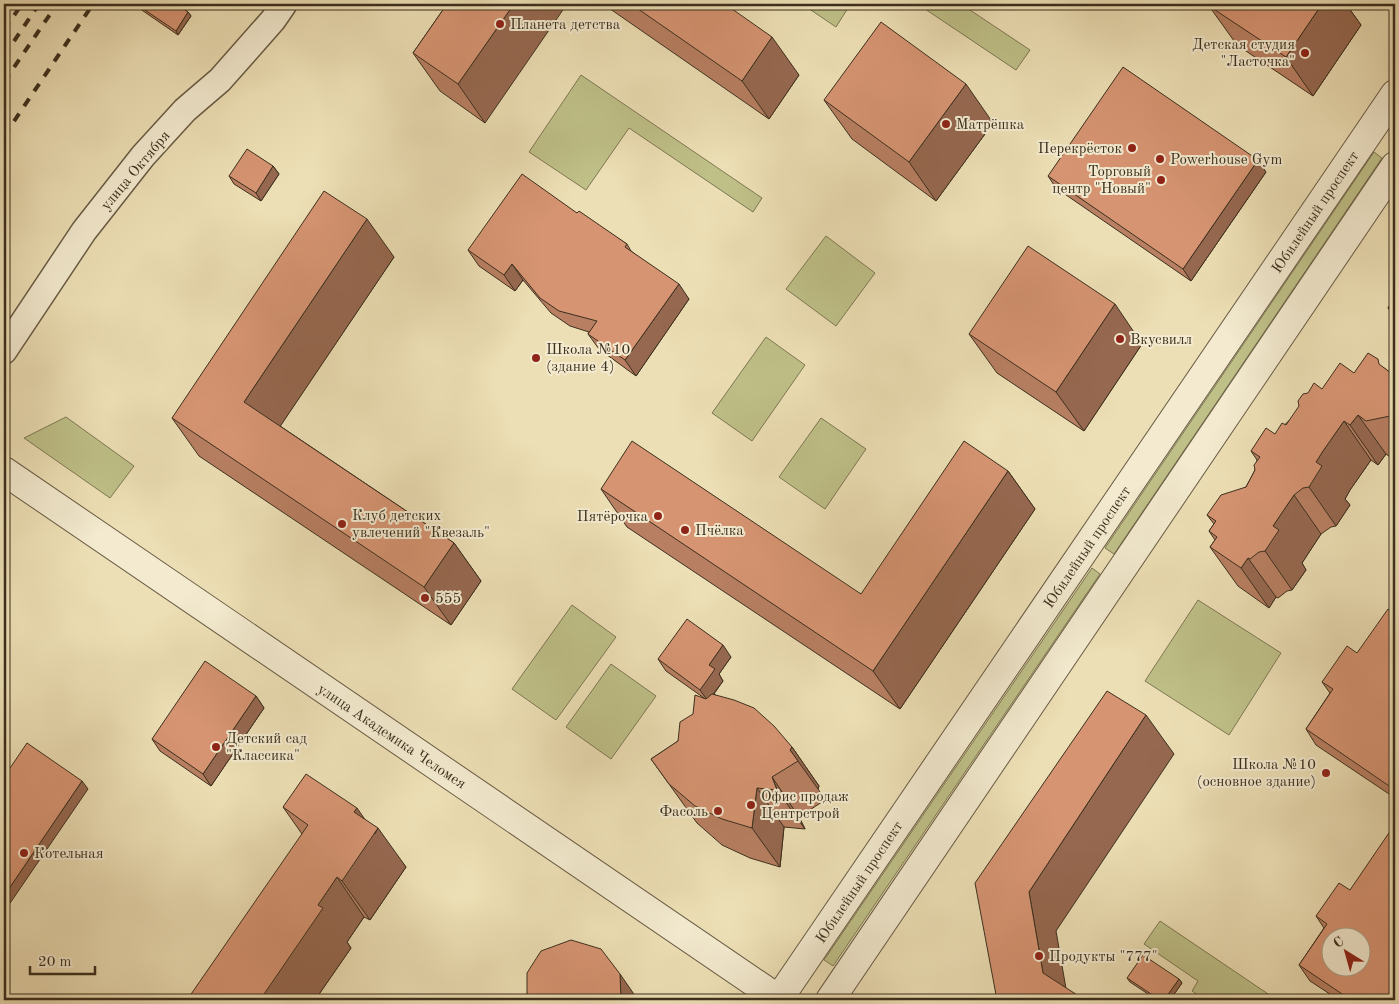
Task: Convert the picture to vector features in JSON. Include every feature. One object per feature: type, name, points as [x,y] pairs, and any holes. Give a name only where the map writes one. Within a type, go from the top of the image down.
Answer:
[{"type":"street","name":"улица Октября","points":[[4,351],[84,232],[143,156],[185,110],[220,80],[273,20],[284,4]]},
{"type":"street","name":"Юбилейный проспект","points":[[779,1000],[1395,94]]},
{"type":"street","points":[[830,1000],[1395,166]]},
{"type":"street","name":"улица Академика Челомея","points":[[4,471],[779,1000]]},
{"type":"green space","points":[[802,4],[842,4],[848,8],[836,27]]},
{"type":"green space","points":[[928,4],[961,4],[1030,50],[1016,70],[925,9]]},
{"type":"green space","points":[[581,75],[762,198],[753,212],[629,128],[586,190],[529,152]]},
{"type":"green space","points":[[1374,152],[1382,158],[1114,554],[1105,548]]},
{"type":"green space","points":[[826,236],[875,273],[836,326],[786,289]]},
{"type":"green space","points":[[766,337],[805,365],[752,441],[712,413]]},
{"type":"green space","points":[[66,417],[134,466],[110,498],[24,438]]},
{"type":"green space","points":[[821,418],[866,449],[825,509],[779,477]]},
{"type":"green space","points":[[1092,568],[1100,574],[833,966],[824,960]]},
{"type":"green space","points":[[1198,600],[1281,653],[1229,735],[1145,681]]},
{"type":"green space","points":[[572,605],[616,637],[556,720],[512,689]]},
{"type":"green space","points":[[611,664],[656,696],[611,759],[566,727]]},
{"type":"green space","points":[[1160,921],[1277,1000],[1205,1000],[1192,991],[1198,981],[1144,944]]},
{"type":"building","points":[[136,4],[176,4],[188,12],[176,31]]},
{"type":"building","points":[[447,4],[514,4],[458,84],[413,53]]},
{"type":"building","points":[[631,4],[725,4],[772,37],[742,81]]},
{"type":"building","points":[[1211,4],[1322,4],[1286,57],[1209,6]]},
{"type":"building","points":[[881,22],[966,84],[909,162],[824,100]]},
{"type":"building","name":"Торговый центр \"Новый\"","points":[[1123,67],[1258,160],[1183,269],[1048,176]]},
{"type":"building","points":[[247,149],[273,166],[256,193],[229,176]]},
{"type":"building","points":[[522,174],[577,213],[579,211],[627,244],[625,247],[679,284],[625,360],[588,334],[597,321],[559,311],[540,298],[512,264],[504,275],[468,250]]},
{"type":"building","points":[[324,191],[367,219],[244,402],[454,543],[424,587],[172,418]]},
{"type":"building","points":[[1028,246],[1115,304],[1056,392],[969,334]]},
{"type":"building","points":[[1395,297],[1395,312],[1388,308]]},
{"type":"building","points":[[1368,353],[1378,359],[1379,364],[1395,376],[1395,415],[1366,421],[1358,415],[1350,425],[1344,421],[1316,462],[1322,466],[1309,487],[1303,488],[1294,495],[1273,526],[1279,530],[1265,551],[1259,552],[1250,559],[1248,558],[1241,568],[1210,547],[1217,537],[1209,531],[1216,521],[1207,515],[1221,495],[1246,487],[1255,470],[1254,465],[1260,457],[1251,451],[1266,428],[1275,434],[1282,423],[1286,425],[1299,406],[1298,401],[1303,394],[1308,393],[1314,383],[1322,389],[1340,363],[1354,373]]},
{"type":"building","points":[[1395,425],[1395,437],[1390,434]]},
{"type":"building","points":[[632,441],[861,594],[964,441],[1008,471],[873,671],[601,489]]},
{"type":"building","points":[[1388,609],[1395,614],[1395,790],[1306,729],[1333,689],[1322,682],[1347,646],[1357,653]]},
{"type":"building","points":[[687,619],[723,645],[709,665],[715,669],[700,690],[658,659]]},
{"type":"building","points":[[205,661],[256,696],[203,774],[152,739]]},
{"type":"building","points":[[1107,691],[1146,715],[1029,892],[1043,973],[1085,1000],[997,1000],[975,883]]},
{"type":"building","points":[[712,694],[754,708],[774,726],[792,747],[790,750],[798,761],[772,777],[777,790],[757,788],[752,828],[722,819],[695,806],[669,784],[651,759],[678,741],[680,722],[693,714],[695,695],[706,699]]},
{"type":"building","name":"Котельная","points":[[27,743],[82,781],[4,896],[4,777]]},
{"type":"building","points":[[306,774],[357,808],[354,812],[378,828],[342,881],[337,877],[318,905],[323,908],[260,1000],[187,1000],[308,825],[283,807]]},
{"type":"building","points":[[1395,824],[1395,1000],[1351,1000],[1299,965],[1322,931],[1322,976],[1372,976],[1372,926],[1326,926],[1327,924],[1316,916],[1339,883],[1350,890]]},
{"type":"building","points":[[571,940],[601,949],[620,974],[621,1000],[527,1000],[527,973],[541,951]]},
{"type":"building","points":[[1143,955],[1179,979],[1164,1000],[1160,1000],[1127,978]]},
{"type":"railway","points":[[4,30],[22,4]]},
{"type":"railway","points":[[4,56],[39,4]]},
{"type":"railway","points":[[4,82],[57,4]]},
{"type":"railway","points":[[4,136],[93,4]]},
{"type":"place","name":"Планета детства","points":[[500,24]]},
{"type":"place","name":"Детская студия \"Ласточка\"","points":[[1305,53]]},
{"type":"place","name":"Матрёшка","points":[[946,124]]},
{"type":"place","name":"Перекрёсток","points":[[1132,148]]},
{"type":"place","name":"Powerhouse Gym","points":[[1160,159]]},
{"type":"place","name":"Торговый центр \"Новый\"","points":[[1161,180]]},
{"type":"place","name":"Вкусвилл","points":[[1120,339]]},
{"type":"place","name":"Школа №10 (здание 4)","points":[[536,358]]},
{"type":"place","name":"Пятёрочка","points":[[658,516]]},
{"type":"place","name":"Клуб детских увлечений \"Квезаль\"","points":[[342,524]]},
{"type":"place","name":"Пчёлка","points":[[685,530]]},
{"type":"place","name":"555","points":[[425,598]]},
{"type":"place","name":"Детский сад \"Классика\"","points":[[216,747]]},
{"type":"place","name":"Школа №10 (основное здание)","points":[[1326,773]]},
{"type":"place","name":"Офис продаж Центрстрой","points":[[751,805]]},
{"type":"place","name":"Фасоль","points":[[718,811]]},
{"type":"place","name":"Котельная","points":[[24,853]]},
{"type":"place","name":"Продукты \"777\"","points":[[1039,956]]}]
